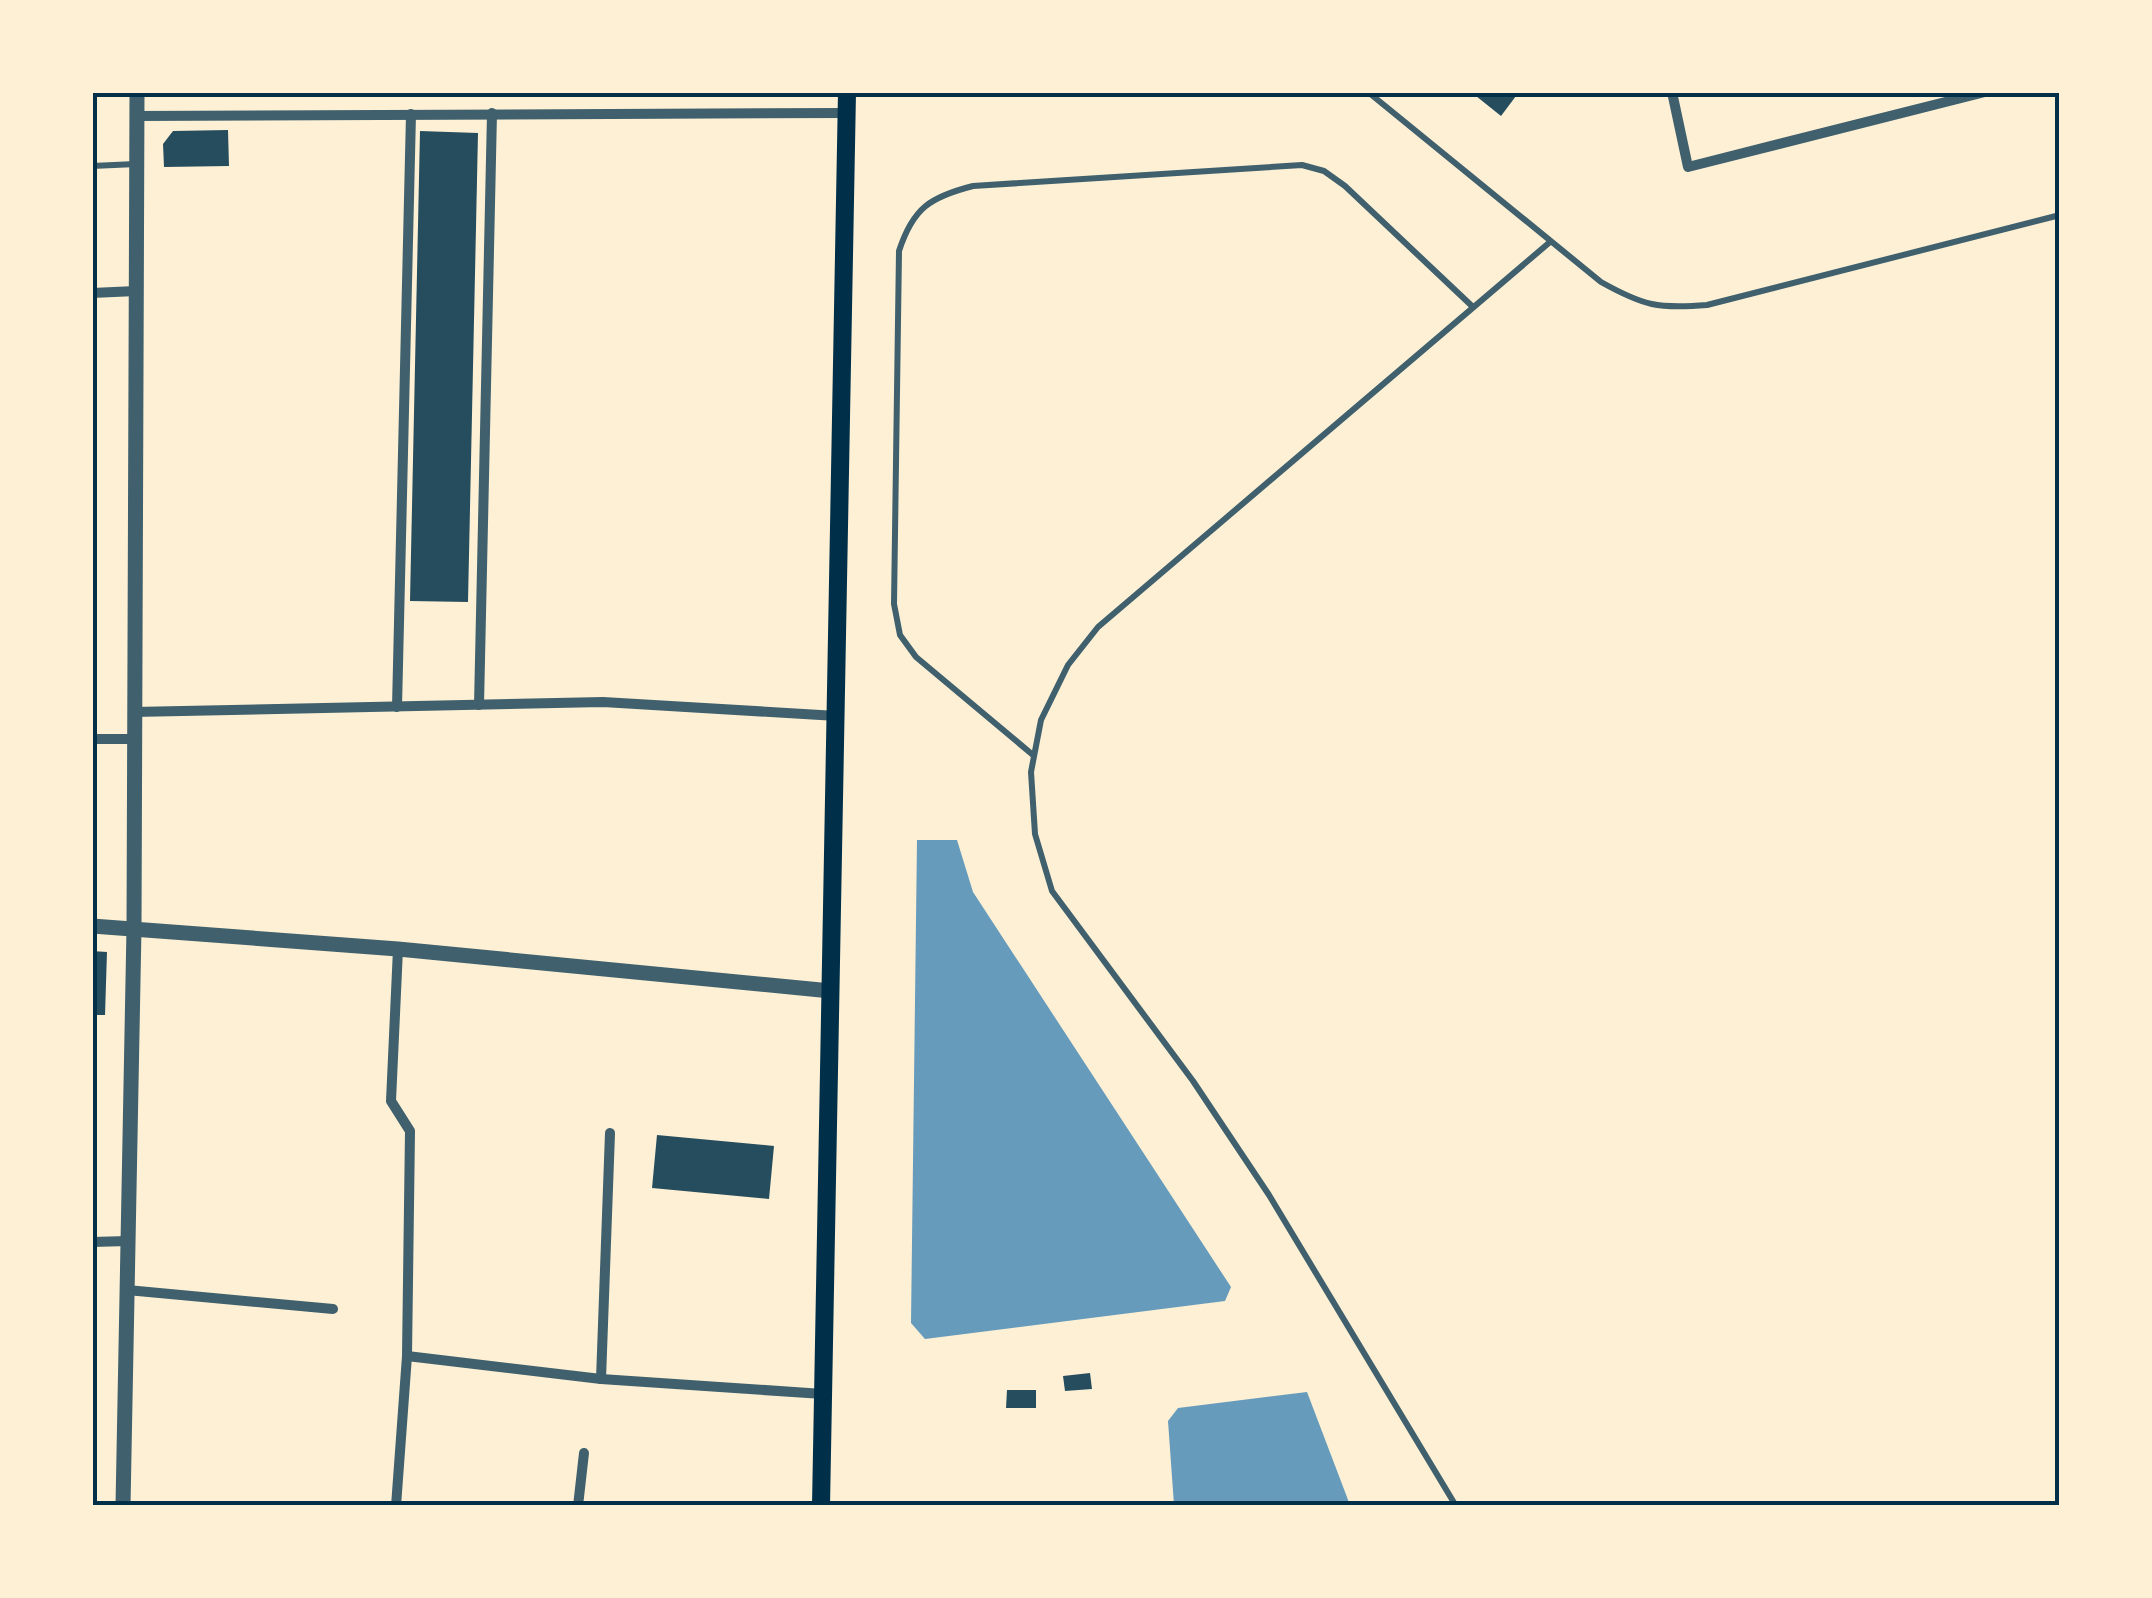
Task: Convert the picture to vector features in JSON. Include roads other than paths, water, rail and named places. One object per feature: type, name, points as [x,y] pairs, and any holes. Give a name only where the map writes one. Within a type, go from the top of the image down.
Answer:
[{"type":"main road","points":[[821,1506],[847,92]]},
{"type":"street","points":[[123,1506],[134,928],[137,92]]},
{"type":"street","points":[[1672,92],[1688,168],[1985,92]]},
{"type":"street","points":[[479,706],[492,113]]},
{"type":"street","points":[[137,116],[847,113]]},
{"type":"street","points":[[398,707],[411,114]]},
{"type":"street","points":[[92,292],[136,290]]},
{"type":"street","points":[[133,712],[603,702],[836,716]]},
{"type":"street","points":[[92,739],[133,739]]},
{"type":"street","points":[[92,926],[398,949],[831,991]]},
{"type":"street","points":[[396,1506],[407,1356],[410,1132],[391,1101],[398,949]]},
{"type":"street","points":[[601,1379],[610,1134]]},
{"type":"street","points":[[92,1242],[128,1241]]},
{"type":"street","points":[[127,1290],[333,1310]]},
{"type":"street","points":[[407,1356],[601,1379],[823,1394]]},
{"type":"street","points":[[578,1506],[584,1453]]},
{"type":"lane","points":[[1368,92],[1601,282],[1635,301],[1668,308],[1708,305],[2060,215]]},
{"type":"lane","points":[[92,166],[136,164]]},
{"type":"lane","points":[[1034,756],[916,657],[900,635],[894,604],[899,251],[908,226],[923,206],[972,186],[1302,164],[1324,171],[1345,186],[1474,307]]},
{"type":"lane","points":[[1456,1506],[1269,1195],[1194,1081],[1052,891],[1035,834],[1031,772],[1041,720],[1068,666],[1098,627],[1550,242]]},
{"type":"water","points":[[917,840],[957,840],[973,892],[1231,1287],[1225,1301],[925,1339],[911,1323]]},
{"type":"water","points":[[1307,1392],[1350,1505],[1174,1505],[1168,1421],[1178,1408]]}]
